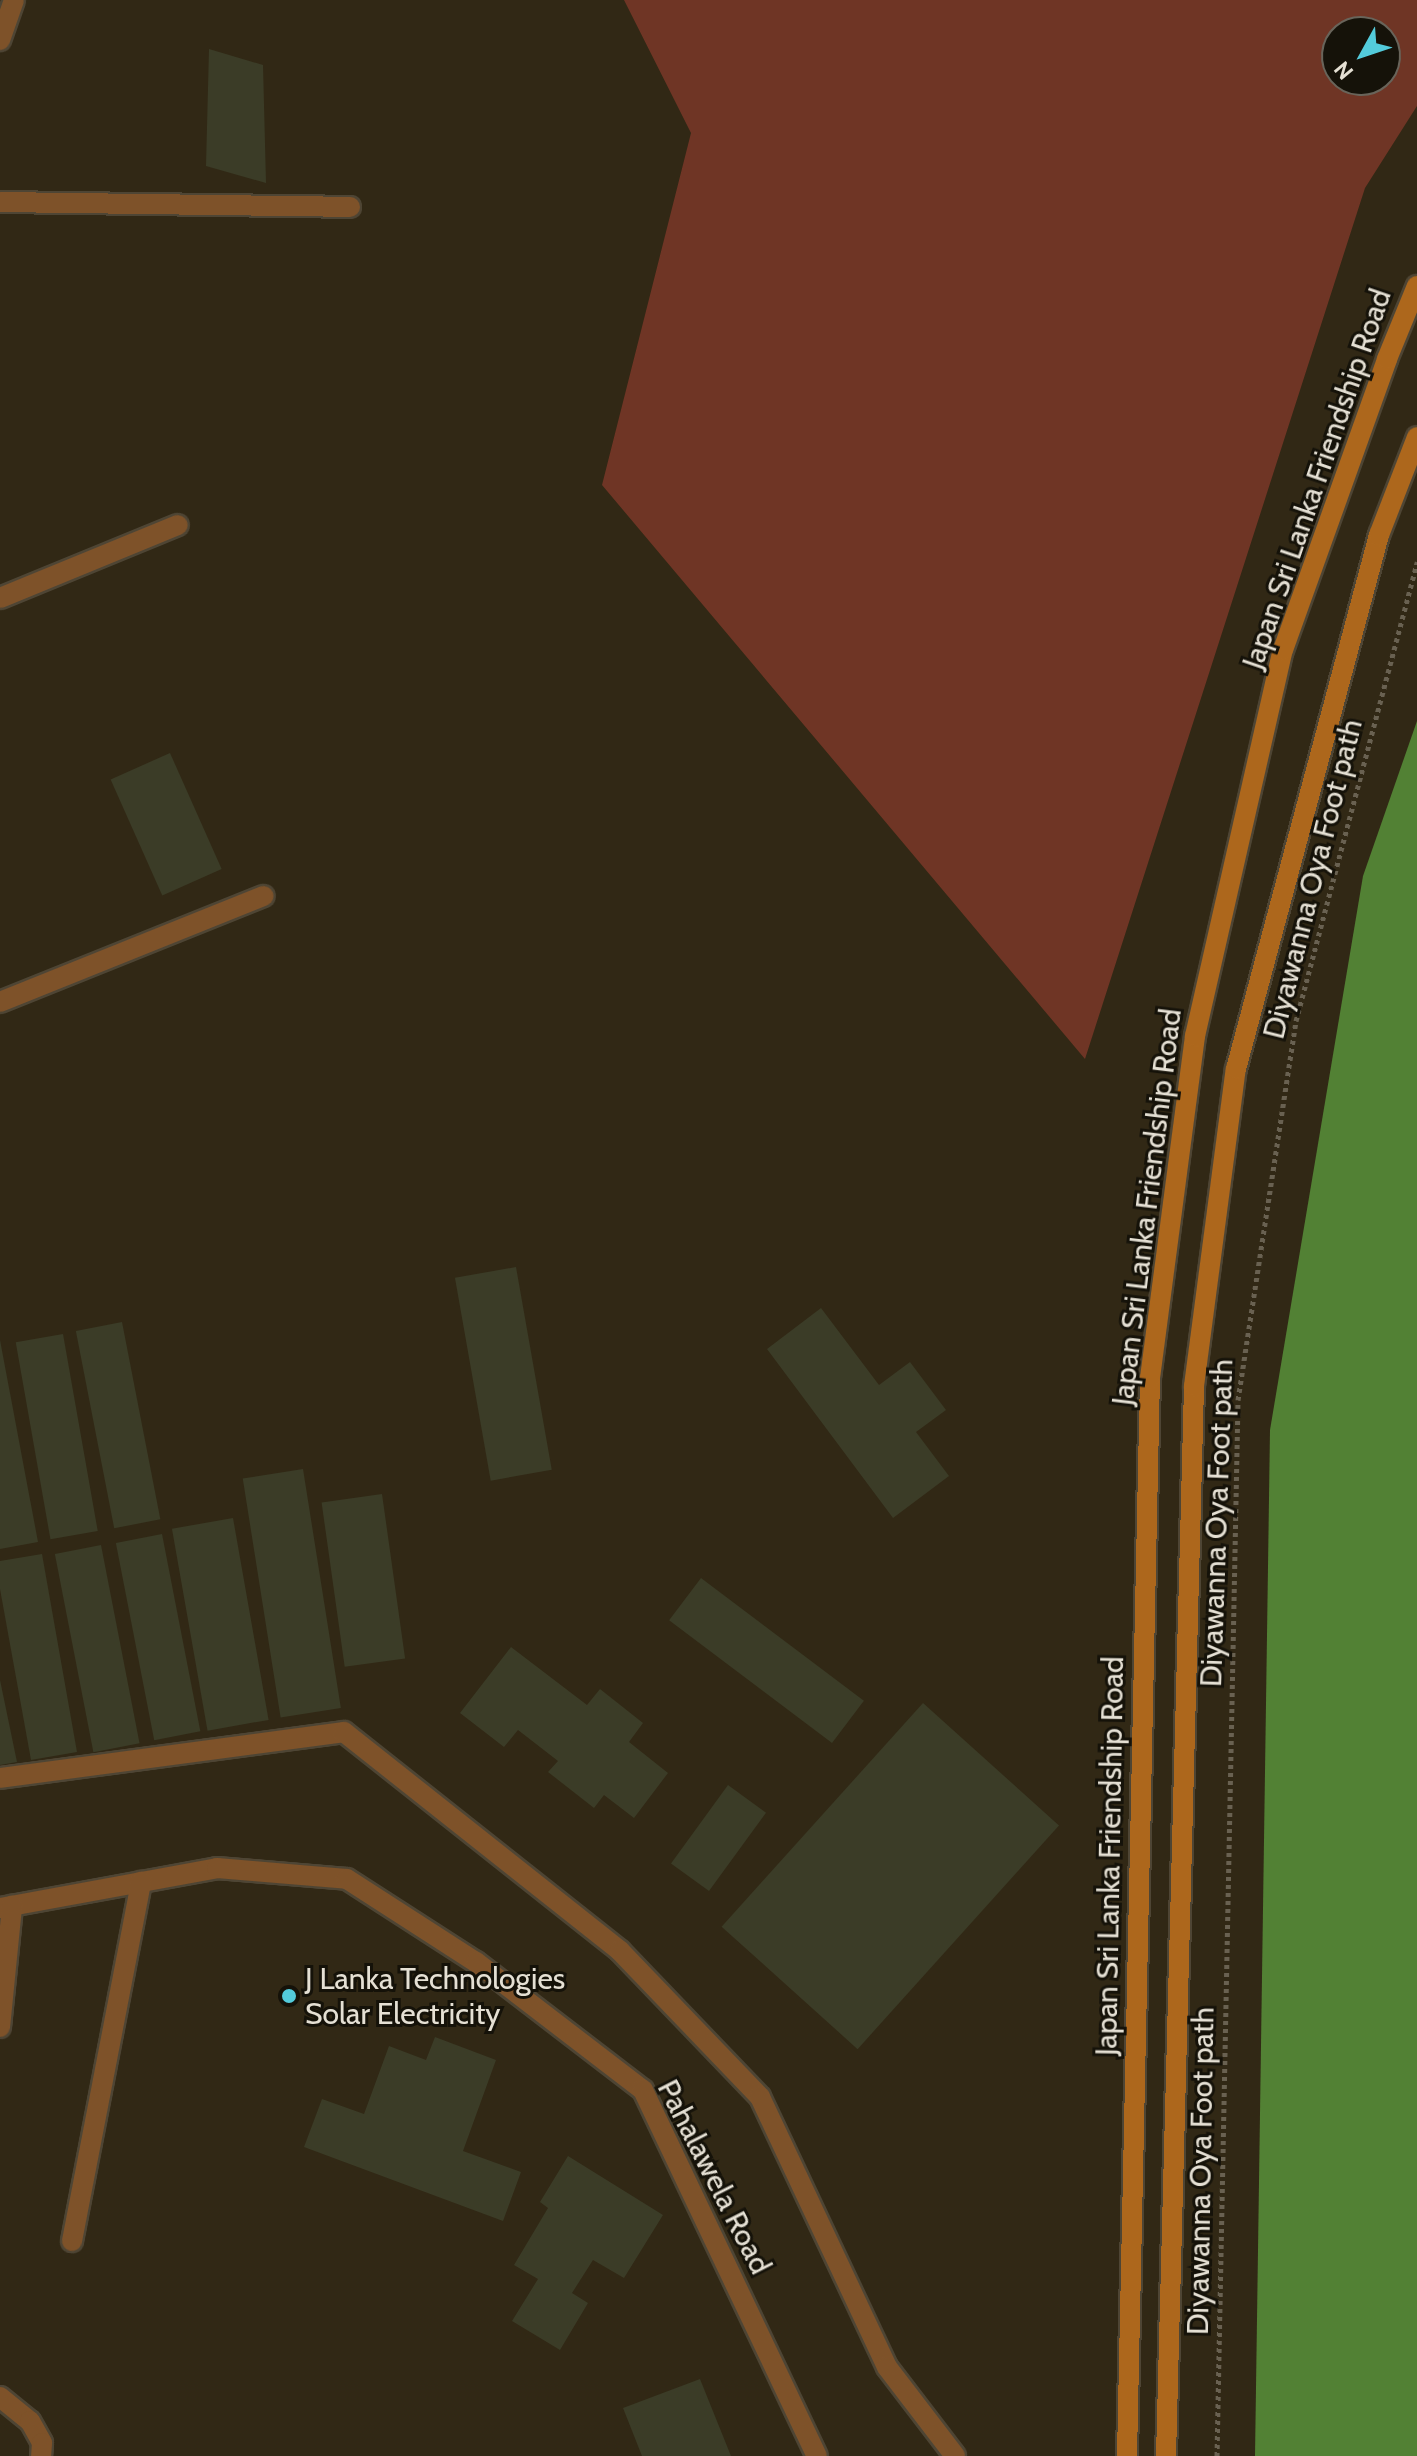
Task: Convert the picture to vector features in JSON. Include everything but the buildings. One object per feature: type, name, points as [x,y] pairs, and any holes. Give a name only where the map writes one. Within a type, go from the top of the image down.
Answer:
[{"type":"main road","name":"Japan Sri Lanka Friendship Road","points":[[1127,2456],[1150,1378],[1195,1036],[1283,650],[1387,359],[1417,286]]},
{"type":"main road","points":[[1166,2456],[1194,1386],[1236,1069],[1379,535],[1417,437]]},
{"type":"street","points":[[0,40],[14,0]]},
{"type":"street","points":[[0,202],[350,207]]},
{"type":"street","points":[[0,598],[178,525]]},
{"type":"street","points":[[0,1002],[264,896]]},
{"type":"street","points":[[0,1778],[344,1732],[620,1951],[760,2097],[887,2367],[955,2456]]},
{"type":"street","name":"Pahalawela Road","points":[[6,1907],[217,1868],[347,1879],[476,1962],[643,2090],[817,2456]]},
{"type":"street","points":[[72,2241],[141,1882]]},
{"type":"street","points":[[0,2027],[6,1907]]},
{"type":"street","points":[[0,2397],[30,2421],[42,2443],[41,2456]]},
{"type":"path","name":"Diyawanna Oya Foot path","points":[[1217,2456],[1238,1400],[1296,1021],[1417,562]]},
{"type":"shaded area","points":[[624,0],[1417,0],[1417,106],[1365,188],[1085,1059],[602,485],[691,133]]},
{"type":"shaded area","points":[[1417,721],[1417,2456],[1255,2456],[1270,1430],[1363,876]]},
{"type":"place","name":"J Lanka Technologies Solar Electricity","points":[[289,1996]]}]
